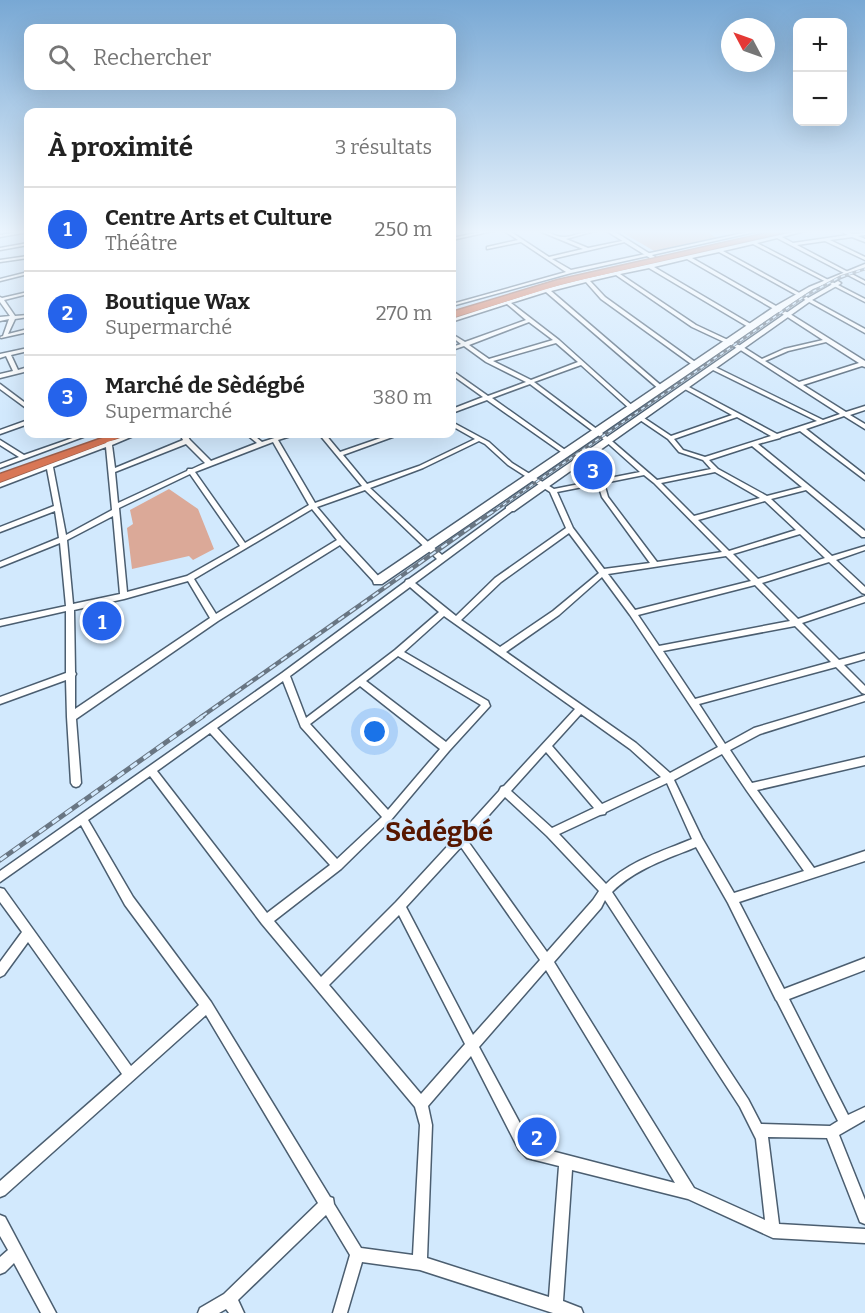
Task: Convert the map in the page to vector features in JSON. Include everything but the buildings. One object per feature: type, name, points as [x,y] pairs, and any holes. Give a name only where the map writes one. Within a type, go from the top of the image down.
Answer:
[{"type":"highway","points":[[456,311],[509,291]]},
{"type":"highway","points":[[456,311],[526,291]]},
{"type":"highway","points":[[0,472],[107,438]]},
{"type":"highway","points":[[0,478],[112,438]]},
{"type":"main road","points":[[378,581],[633,409],[726,343],[808,291]]},
{"type":"main road","points":[[510,509],[642,419],[820,291]]},
{"type":"street","points":[[456,304],[501,291]]},
{"type":"street","points":[[456,319],[543,291]]},
{"type":"street","points":[[548,291],[662,389]]},
{"type":"street","points":[[597,291],[610,304],[696,365]]},
{"type":"street","points":[[642,291],[693,326],[741,348],[865,427]]},
{"type":"street","points":[[698,291],[752,327]]},
{"type":"street","points":[[746,291],[830,340],[865,364]]},
{"type":"street","points":[[796,291],[865,331]]},
{"type":"street","points":[[848,291],[865,301]]},
{"type":"street","points":[[13,317],[0,299],[24,294]]},
{"type":"street","points":[[507,302],[557,341],[633,409]]},
{"type":"street","points":[[0,319],[24,316]]},
{"type":"street","points":[[3,337],[13,317]]},
{"type":"street","points":[[456,348],[530,320]]},
{"type":"street","points":[[3,337],[24,332]]},
{"type":"street","points":[[456,337],[489,361],[529,381],[609,441],[656,482],[865,691]]},
{"type":"street","points":[[761,361],[786,350],[830,340]]},
{"type":"street","points":[[489,361],[557,341]]},
{"type":"street","points":[[0,356],[24,351]]},
{"type":"street","points":[[9,354],[16,371]]},
{"type":"street","points":[[456,410],[581,363]]},
{"type":"street","points":[[799,384],[865,364]]},
{"type":"street","points":[[713,368],[823,422]]},
{"type":"street","points":[[0,376],[24,370]]},
{"type":"street","points":[[456,376],[566,453]]},
{"type":"street","points":[[0,386],[24,403]]},
{"type":"street","points":[[685,387],[778,437]]},
{"type":"street","points":[[705,459],[865,408]]},
{"type":"street","points":[[670,438],[737,415]]},
{"type":"street","points":[[642,419],[670,438],[681,451],[705,459],[716,470],[767,499],[865,591]]},
{"type":"street","points":[[0,432],[24,423]]},
{"type":"street","points":[[456,426],[479,439],[553,491],[570,529],[633,613],[695,702],[750,788],[812,874]]},
{"type":"street","points":[[802,429],[865,478]]},
{"type":"street","points":[[0,466],[66,438]]},
{"type":"street","points":[[0,485],[50,466],[107,438],[124,596]]},
{"type":"street","points":[[185,438],[209,463]]},
{"type":"street","points":[[254,438],[259,442]]},
{"type":"street","points":[[0,565],[63,539],[190,470],[259,442],[278,438]]},
{"type":"street","points":[[325,438],[367,488],[441,558]]},
{"type":"street","points":[[339,454],[381,438]]},
{"type":"street","points":[[274,439],[313,506],[378,581]]},
{"type":"street","points":[[0,623],[124,596],[190,578],[313,506],[367,488],[479,439]]},
{"type":"street","points":[[112,471],[187,441]]},
{"type":"street","points":[[0,442],[23,457]]},
{"type":"street","points":[[754,444],[865,535]]},
{"type":"street","points":[[50,466],[63,539],[70,608],[71,717],[76,783]]},
{"type":"street","points":[[190,470],[243,545]]},
{"type":"street","points":[[656,482],[716,470]]},
{"type":"street","points":[[553,491],[643,473]]},
{"type":"street","points":[[601,482],[605,497],[656,565]]},
{"type":"street","points":[[692,519],[808,487]]},
{"type":"street","points":[[0,530],[57,507]]},
{"type":"street","points":[[0,877],[152,771],[510,509]]},
{"type":"street","points":[[457,620],[498,580],[570,529]]},
{"type":"street","points":[[501,651],[556,613],[604,572],[726,554],[802,531]]},
{"type":"street","points":[[71,717],[215,619],[341,541]]},
{"type":"street","points":[[633,613],[758,582],[834,560],[865,548]]},
{"type":"street","points":[[190,578],[215,619]]},
{"type":"street","points":[[409,582],[444,612],[650,759],[669,778],[698,841],[732,899],[845,1122]]},
{"type":"street","points":[[658,649],[798,622],[865,599]]},
{"type":"street","points":[[304,724],[398,652],[444,612]]},
{"type":"street","points":[[266,920],[337,866],[388,817],[446,748],[485,708],[485,703],[398,652]]},
{"type":"street","points":[[695,702],[865,656]]},
{"type":"street","points":[[0,701],[72,674]]},
{"type":"street","points":[[285,675],[304,724],[388,817]]},
{"type":"street","points":[[360,681],[446,748]]},
{"type":"street","points":[[551,833],[669,778],[722,747],[757,730],[865,698]]},
{"type":"street","points":[[321,985],[400,906],[581,708]]},
{"type":"street","points":[[211,728],[337,866]]},
{"type":"street","points":[[546,745],[602,811]]},
{"type":"street","points":[[750,788],[865,761]]},
{"type":"street","points":[[152,771],[266,920],[421,1104],[426,1125],[420,1263]]},
{"type":"street","points":[[504,790],[551,833],[605,890],[759,1130],[773,1231]]},
{"type":"street","points":[[82,818],[129,901],[207,1006],[357,1254],[340,1313]]},
{"type":"street","points":[[460,838],[547,961],[689,1193]]},
{"type":"street","points":[[421,1104],[597,904],[605,890],[625,875],[698,841]]},
{"type":"street","points":[[732,899],[865,856]]},
{"type":"street","points":[[0,893],[130,1075]]},
{"type":"street","points":[[400,906],[524,1145],[532,1153],[566,1164],[689,1193],[773,1231],[865,1236]]},
{"type":"street","points":[[0,971],[28,933]]},
{"type":"street","points":[[780,996],[865,964]]},
{"type":"street","points":[[0,1190],[207,1006]]},
{"type":"street","points":[[759,1130],[831,1132],[845,1122],[865,1113]]},
{"type":"street","points":[[831,1132],[865,1217]]},
{"type":"street","points":[[555,1306],[566,1164]]},
{"type":"street","points":[[205,1313],[229,1299],[328,1203]]},
{"type":"street","points":[[0,1222],[49,1313]]},
{"type":"street","points":[[0,1267],[15,1253]]},
{"type":"street","points":[[357,1254],[420,1263],[576,1313]]},
{"type":"street","points":[[229,1299],[237,1313]]},
{"type":"shaded area","points":[[169,489],[198,509],[214,549],[193,560],[189,556],[132,569],[127,528],[133,524],[130,510]]},
{"type":"railway","points":[[490,514],[814,291]]},
{"type":"railway","points":[[201,717],[492,512]]},
{"type":"railway","points":[[0,860],[203,716]]},
{"type":"place","name":"Marché de Sèdégbé","points":[[593,470]]},
{"type":"place","name":"Centre Arts et Culture","points":[[102,621]]},
{"type":"place","name":"Boutique Wax","points":[[537,1137]]},
{"type":"district","name":"Sèdégbé","points":[[439,832]]}]
